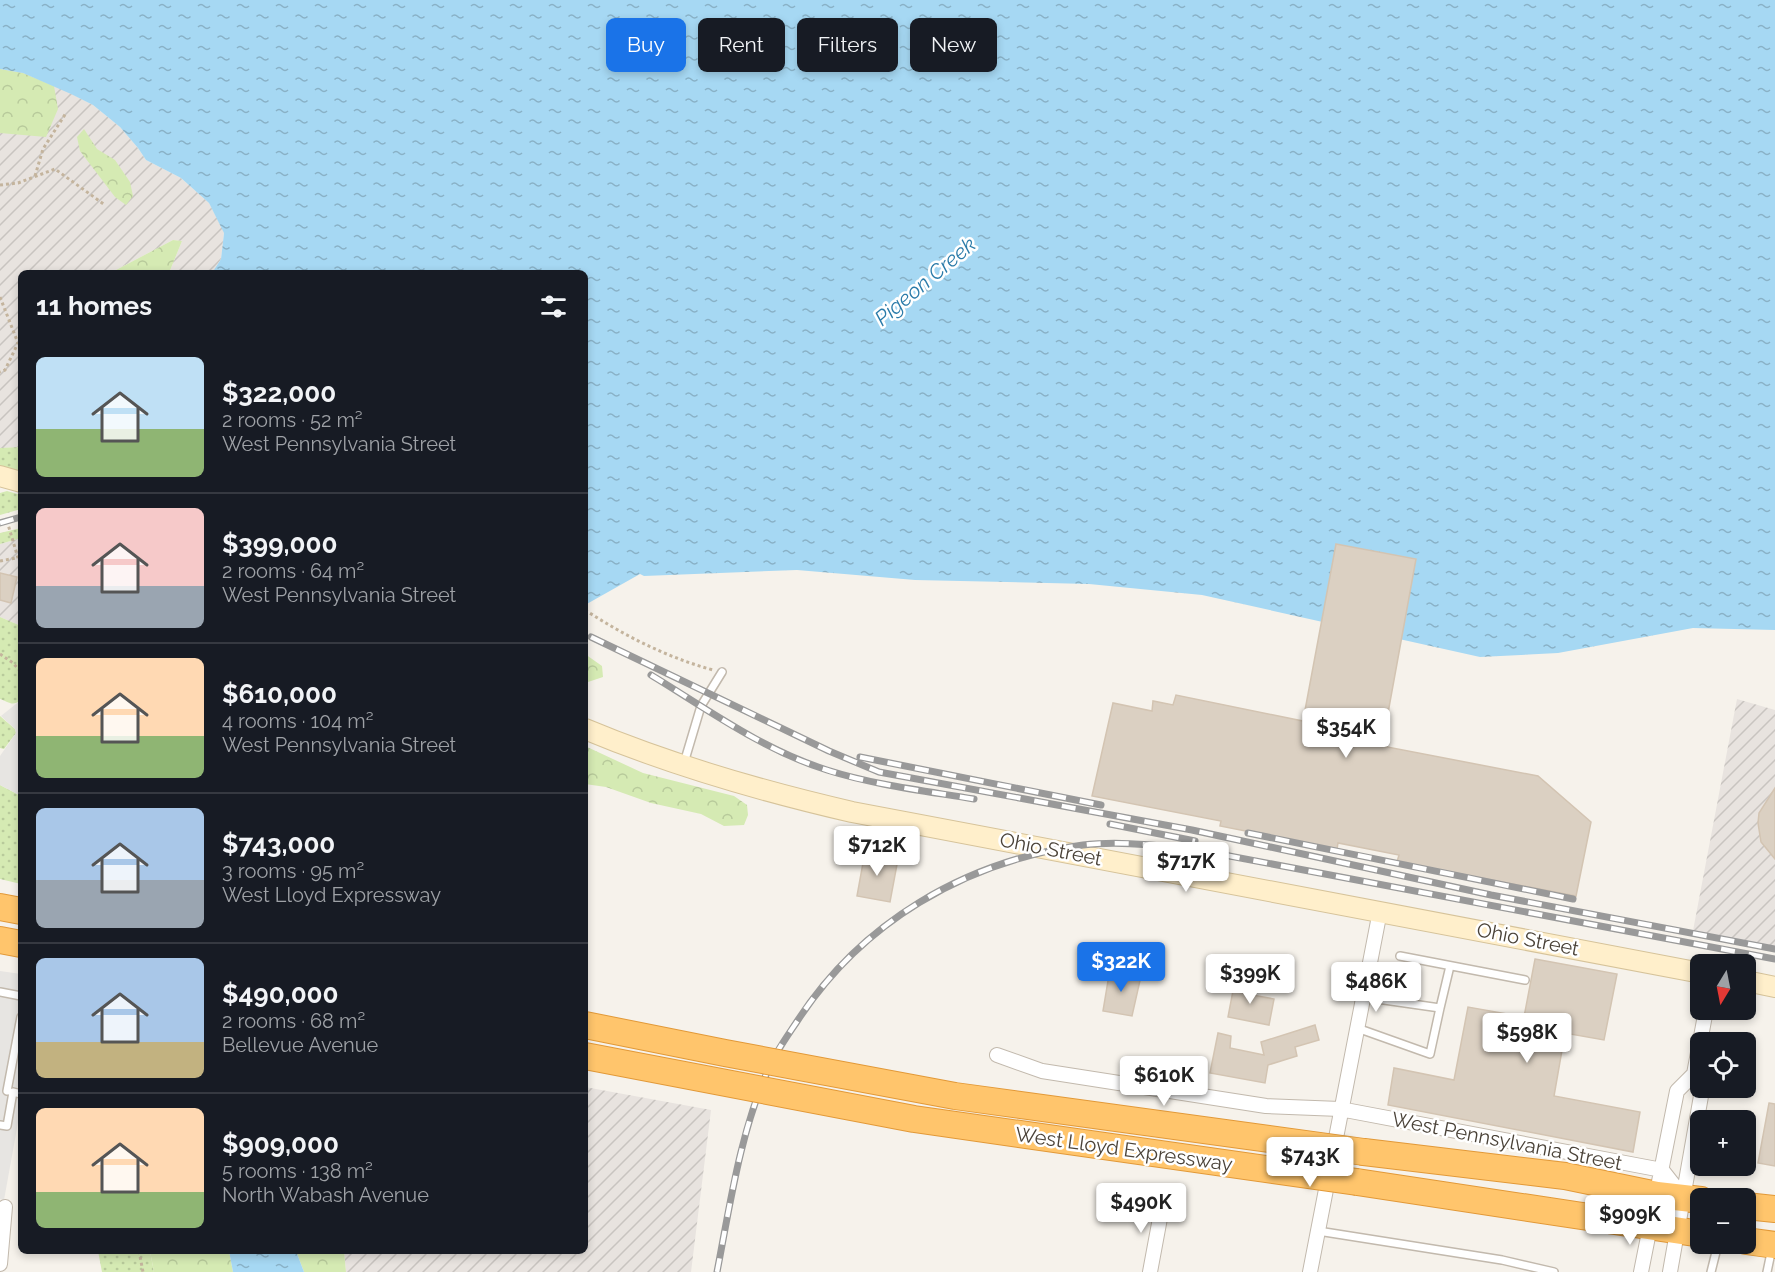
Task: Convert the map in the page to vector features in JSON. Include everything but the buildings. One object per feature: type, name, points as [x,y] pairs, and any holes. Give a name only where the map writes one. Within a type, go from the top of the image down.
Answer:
[{"type":"highway","points":[[0,907],[18,910]]},
{"type":"highway","points":[[0,941],[18,944]]},
{"type":"highway","name":"West Lloyd Expressway","points":[[588,1026],[956,1096],[1364,1152],[1565,1176],[1657,1195],[1690,1199]]},
{"type":"highway","name":"West Lloyd Expressway","points":[[588,1057],[914,1119],[1357,1182],[1689,1233]]},
{"type":"highway","points":[[1756,1207],[1775,1209]]},
{"type":"highway","points":[[1756,1242],[1774,1245]]},
{"type":"street","points":[[0,476],[18,482]]},
{"type":"street","name":"Ohio Street","points":[[588,730],[683,766],[758,789],[852,812],[1690,971]]},
{"type":"street","points":[[1310,1272],[1380,911]]},
{"type":"street","points":[[1756,983],[1775,987]]},
{"type":"street","name":"West Pennsylvania Street","points":[[997,1055],[1037,1070],[1266,1106],[1340,1109],[1662,1170]]},
{"type":"street","points":[[1641,1272],[1677,1091],[1690,1078]]},
{"type":"street","points":[[1694,1188],[1701,1098]]},
{"type":"street","points":[[1662,1170],[1690,1196]]},
{"type":"street","points":[[1150,1272],[1163,1202]]},
{"type":"street","points":[[0,1264],[2,1205]]},
{"type":"street","points":[[1670,1272],[1689,1233]]},
{"type":"lane","points":[[683,766],[701,706],[722,672]]},
{"type":"lane","points":[[1400,956],[1525,980]]},
{"type":"lane","points":[[1357,1028],[1430,1054],[1450,966]]},
{"type":"lane","points":[[0,992],[18,995]]},
{"type":"lane","points":[[1363,997],[1440,1008]]},
{"type":"lane","points":[[0,1125],[7,1126],[18,1037]]},
{"type":"lane","points":[[1318,1231],[1502,1260],[1554,1272]]},
{"type":"lane","points":[[1767,1272],[1774,1245]]},
{"type":"lane","points":[[1711,1272],[1716,1254]]},
{"type":"path","points":[[35,176],[42,149],[66,113]]},
{"type":"path","points":[[0,185],[18,183],[55,169],[105,205]]},
{"type":"path","points":[[0,297],[18,343],[5,370],[0,372]]},
{"type":"path","points":[[7,521],[18,551]]},
{"type":"path","points":[[0,561],[18,557]]},
{"type":"path","points":[[588,612],[627,636],[684,662],[722,672]]},
{"type":"path","points":[[0,654],[18,669]]},
{"type":"path","points":[[140,1254],[143,1272]]},
{"type":"shaded area","points":[[0,69],[23,73],[58,87],[93,105],[120,127],[146,160],[181,178],[209,203],[224,232],[221,259],[214,270],[170,270],[182,241],[173,240],[116,270],[18,270],[18,447],[0,448]]},
{"type":"shaded area","points":[[18,539],[18,625],[0,617],[0,544]]},
{"type":"shaded area","points":[[1737,699],[1775,710],[1775,952],[1692,936]]},
{"type":"shaded area","points":[[18,702],[18,794],[0,785],[0,756],[16,733],[15,729],[1,716]]},
{"type":"shaded area","points":[[0,971],[18,974],[18,1123],[4,1200],[0,1199]]},
{"type":"shaded area","points":[[588,1088],[711,1110],[691,1272],[346,1272],[344,1254],[588,1254]]},
{"type":"green space","points":[[0,69],[23,73],[54,86],[58,109],[46,137],[0,133]]},
{"type":"green space","points":[[84,129],[97,149],[115,160],[130,182],[133,196],[126,205],[115,197],[80,151],[77,137]]},
{"type":"green space","points":[[173,240],[182,241],[170,270],[116,270]]},
{"type":"green space","points":[[18,447],[18,470],[0,466],[0,448]]},
{"type":"green space","points":[[7,491],[18,494],[18,510],[0,515],[0,493]]},
{"type":"green space","points":[[18,529],[18,539],[0,544],[0,533]]},
{"type":"green space","points":[[0,617],[18,625],[18,702],[10,703],[0,699]]},
{"type":"green space","points":[[588,656],[602,666],[603,677],[588,682]]},
{"type":"green space","points":[[0,716],[15,729],[16,733],[4,749],[0,748]]},
{"type":"green space","points":[[588,747],[643,773],[734,796],[747,805],[748,815],[744,825],[724,826],[701,814],[651,803],[606,787],[588,784]]},
{"type":"green space","points":[[0,785],[18,794],[18,883],[0,879]]},
{"type":"green space","points":[[99,1254],[151,1254],[154,1272],[102,1272]]},
{"type":"green space","points":[[151,1254],[230,1254],[233,1272],[154,1272]]},
{"type":"green space","points":[[297,1254],[344,1254],[346,1272],[304,1272]]},
{"type":"water","name":"Pigeon Creek","points":[[0,0],[1775,0],[1775,630],[1693,628],[1558,653],[1480,657],[1202,595],[1089,584],[915,580],[797,570],[644,576],[640,574],[588,603],[588,270],[214,270],[221,259],[224,233],[209,203],[181,178],[146,160],[120,127],[93,105],[23,73],[0,69]]},
{"type":"water","points":[[230,1254],[297,1254],[304,1272],[233,1272]]},
{"type":"railway","points":[[0,523],[18,518]]},
{"type":"railway","points":[[591,637],[829,751],[879,772],[1192,830],[1491,895],[1775,949]]},
{"type":"railway","points":[[651,675],[736,728],[803,762],[863,780],[974,799]]},
{"type":"railway","points":[[860,757],[1101,805]]},
{"type":"railway","points":[[1110,824],[1195,841]]},
{"type":"railway","points":[[1248,833],[1573,899]]},
{"type":"railway","points":[[717,1272],[737,1170],[758,1094],[781,1046],[822,987],[851,955],[919,902],[957,882],[1039,853],[1083,845],[1122,843],[1187,848],[1775,959]]}]
